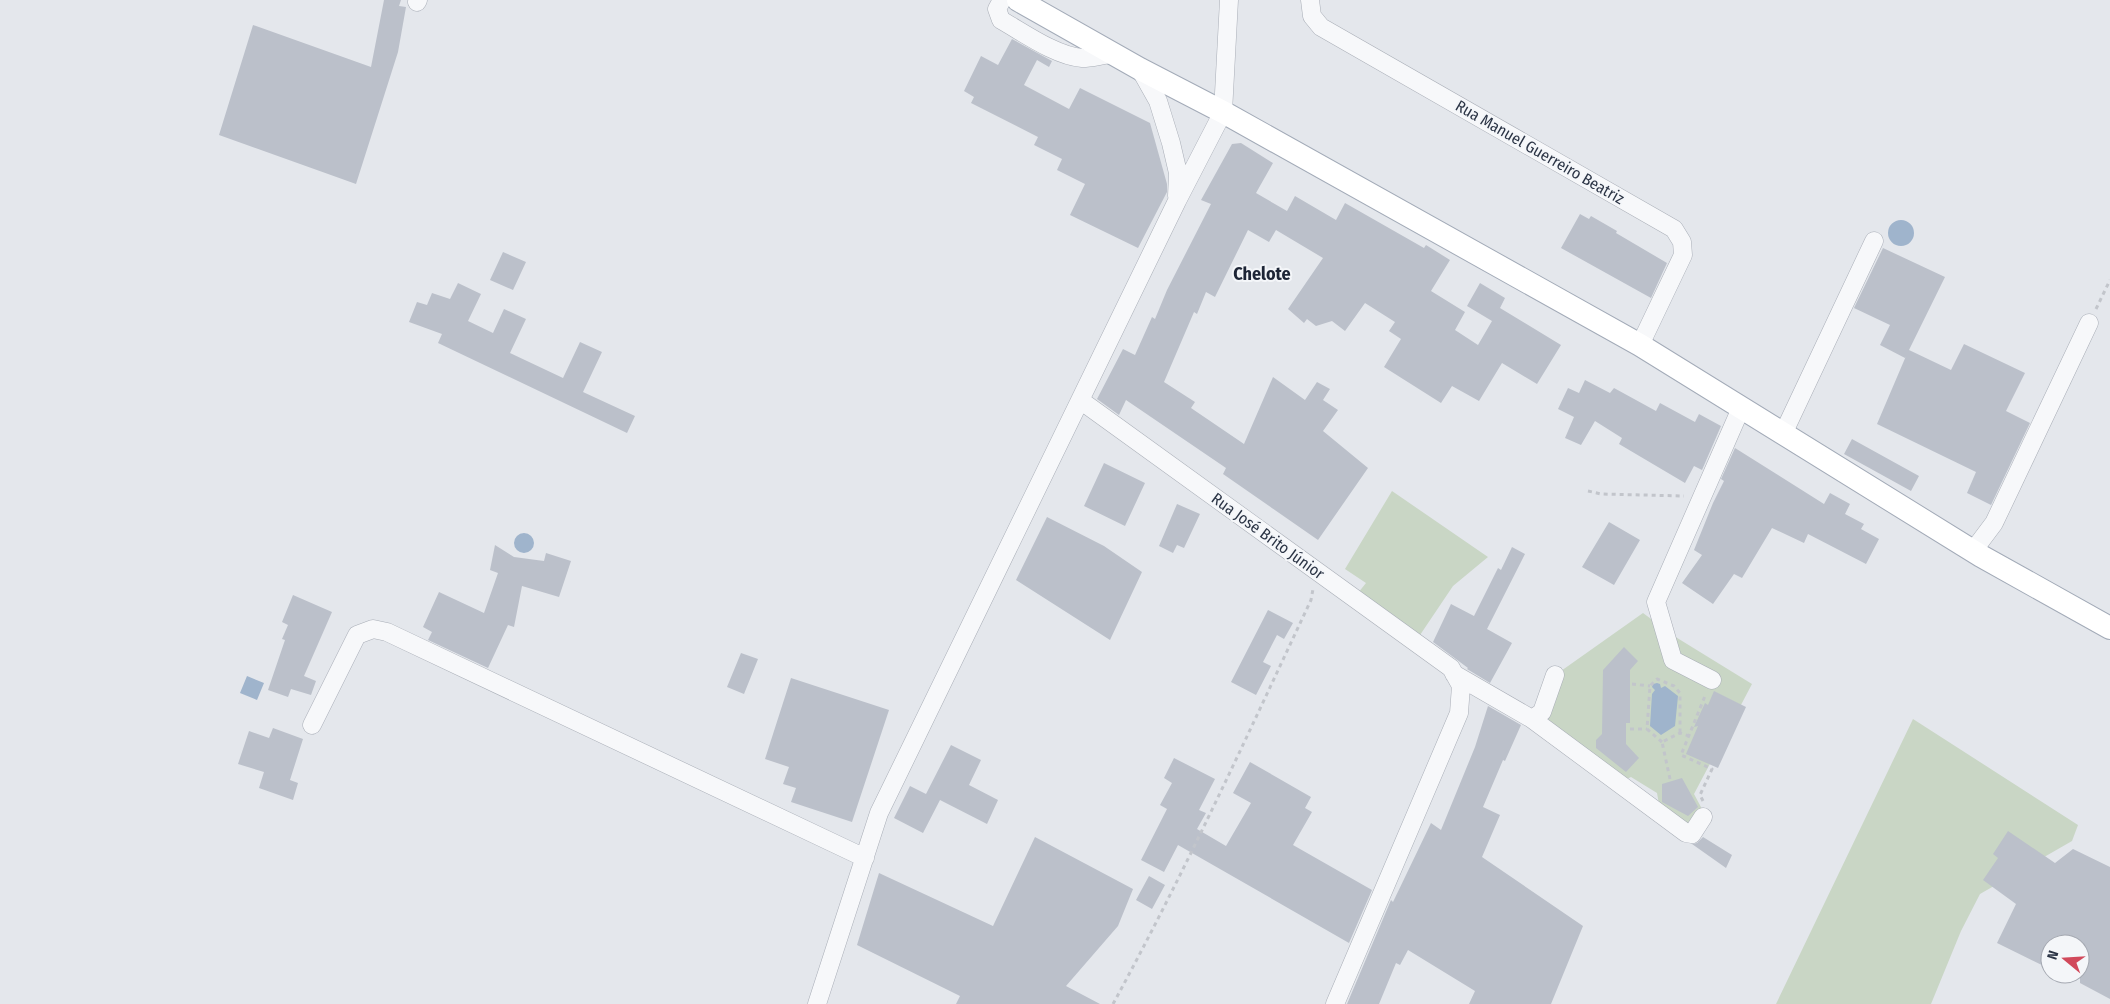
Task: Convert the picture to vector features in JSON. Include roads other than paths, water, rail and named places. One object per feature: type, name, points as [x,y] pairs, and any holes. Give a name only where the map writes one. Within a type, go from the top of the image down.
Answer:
[{"type":"main road","points":[[1018,0],[1640,345],[1973,551],[2110,628]]},
{"type":"street","points":[[817,1004],[879,813],[1177,201],[1223,112],[1228,0]]},
{"type":"street","name":"Rua Manuel Guerreiro Beatriz","points":[[1310,0],[1312,16],[1321,27],[1674,229],[1682,242],[1683,255],[1640,345]]},
{"type":"street","points":[[998,7],[1062,53],[1084,58],[1094,55],[1113,54]]},
{"type":"street","points":[[1140,69],[1158,101],[1171,144],[1178,173],[1177,201]]},
{"type":"street","points":[[1783,434],[1874,241]]},
{"type":"street","points":[[1973,551],[1994,523],[2089,323]]},
{"type":"street","name":"Rua José Brito Júnior","points":[[1080,400],[1450,668],[1454,674],[1532,719],[1686,833],[1692,834],[1702,817]]},
{"type":"street","points":[[1712,680],[1673,660],[1656,602],[1742,408]]},
{"type":"street","points":[[312,725],[357,636],[373,629],[386,632],[865,858]]},
{"type":"street","points":[[1335,1004],[1459,714],[1461,686],[1454,674]]},
{"type":"street","points":[[1532,719],[1542,712],[1555,675]]},
{"type":"water","points":[[1901,220],[1910,224],[1914,233],[1910,242],[1901,246],[1892,242],[1888,233],[1892,224]]},
{"type":"water","points":[[520,533],[528,533],[534,539],[534,547],[528,553],[520,553],[514,547],[514,539]]},
{"type":"water","points":[[247,676],[264,683],[257,700],[240,693]]},
{"type":"water","points":[[1653,684],[1660,684],[1661,688],[1665,686],[1678,696],[1675,726],[1661,735],[1650,726],[1652,694],[1655,690],[1652,687]]},
{"type":"district","name":"Chelote","points":[[1262,274]]}]
